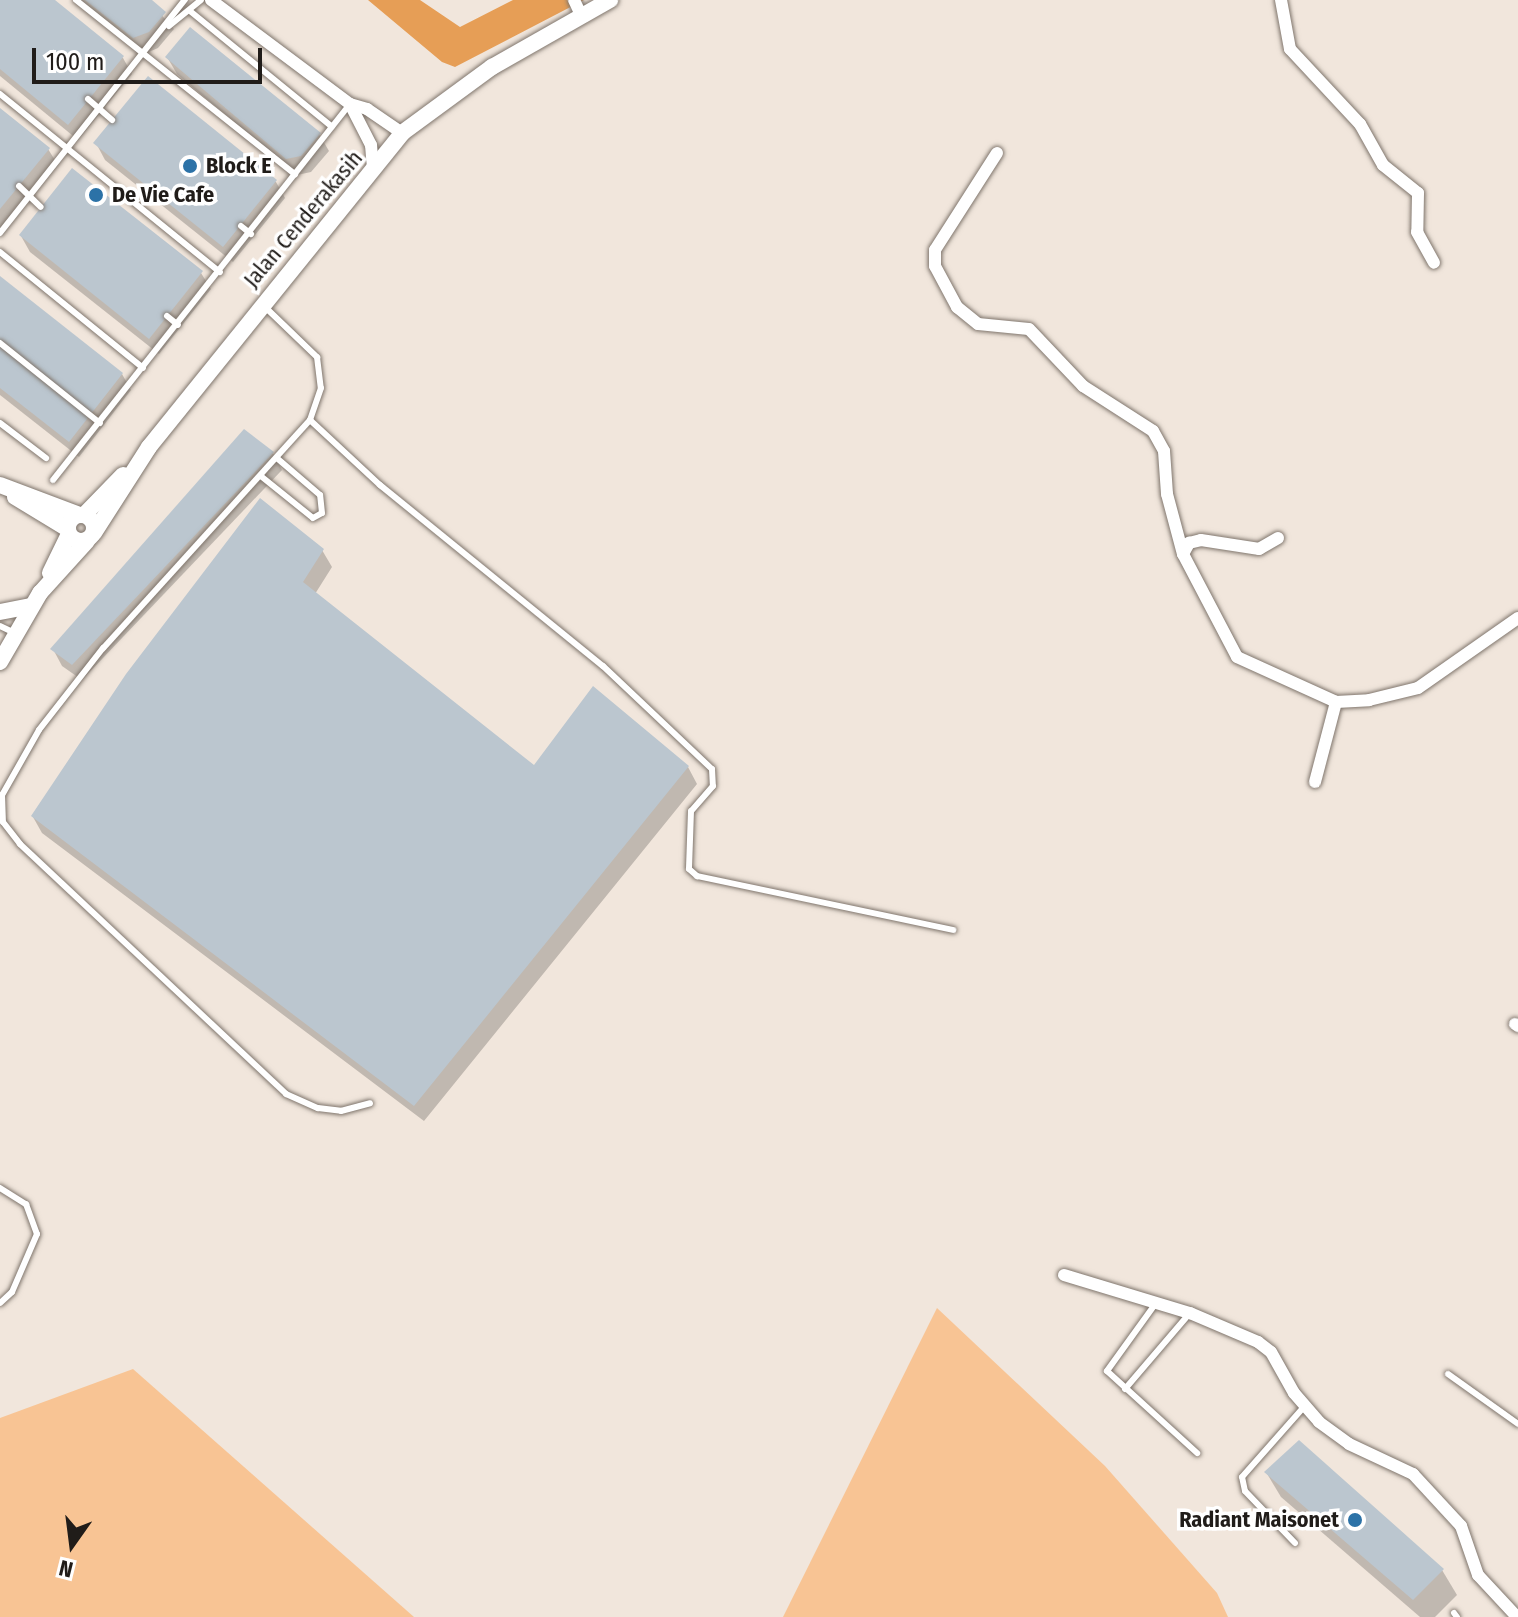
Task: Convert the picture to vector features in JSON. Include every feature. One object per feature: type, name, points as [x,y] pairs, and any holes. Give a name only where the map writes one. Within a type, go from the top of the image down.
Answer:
[{"type":"street","points":[[211,0],[350,104],[367,109],[402,133]]},
{"type":"street","name":"Jalan Cenderakasih","points":[[0,662],[6,629],[90,537],[149,447],[402,133],[578,8],[610,0]]},
{"type":"street","points":[[1281,0],[1290,49],[1360,124],[1383,165],[1418,193],[1417,232],[1434,263]]},
{"type":"street","points":[[350,104],[371,145],[373,169]]},
{"type":"street","points":[[997,153],[935,250],[935,266],[957,307],[978,324],[1029,329],[1083,386],[1153,431],[1164,451],[1167,494],[1183,554],[1237,657],[1336,702],[1418,688],[1518,618]]},
{"type":"street","points":[[0,612],[35,600],[69,532],[149,447]]},
{"type":"street","points":[[0,486],[82,515],[93,522],[90,537],[69,532],[0,486]]},
{"type":"street","points":[[1183,554],[1189,543],[1201,540],[1259,549],[1278,538]]},
{"type":"street","points":[[1315,782],[1336,702]]},
{"type":"street","points":[[1064,1275],[1190,1313],[1241,1333],[1271,1352],[1304,1407],[1349,1444],[1413,1474],[1461,1526],[1478,1575],[1517,1617]]},
{"type":"lane","points":[[76,0],[295,174]]},
{"type":"lane","points":[[0,233],[143,52],[166,28],[201,0]]},
{"type":"lane","points":[[166,28],[183,1]]},
{"type":"lane","points":[[190,11],[332,127]]},
{"type":"lane","points":[[0,94],[220,272]]},
{"type":"lane","points":[[88,99],[112,120]]},
{"type":"lane","points":[[53,480],[251,234],[350,104]]},
{"type":"lane","points":[[19,186],[41,207]]},
{"type":"lane","points":[[241,226],[251,234]]},
{"type":"lane","points":[[0,252],[143,368]]},
{"type":"lane","points":[[262,303],[317,357],[321,388],[310,420],[262,477],[112,638],[39,730],[2,795],[3,822],[30,854],[286,1094],[318,1108],[341,1111],[370,1103]]},
{"type":"lane","points":[[167,316],[178,325]]},
{"type":"lane","points":[[0,343],[100,423]]},
{"type":"lane","points":[[310,420],[380,485],[603,666],[712,769],[713,786],[691,811],[689,869],[697,876],[953,930]]},
{"type":"lane","points":[[0,423],[46,458]]},
{"type":"lane","points":[[262,477],[313,518],[322,513],[320,495],[278,459]]},
{"type":"lane","points":[[0,1188],[26,1204],[37,1234],[12,1292],[0,1303]]},
{"type":"lane","points":[[1156,1303],[1110,1363],[1109,1377],[1197,1453]]},
{"type":"lane","points":[[1125,1389],[1190,1313]]},
{"type":"lane","points":[[1448,1374],[1518,1424]]},
{"type":"lane","points":[[1295,1543],[1245,1491],[1242,1477],[1304,1407]]},
{"type":"shaded area","points":[[368,0],[420,0],[460,27],[513,0],[584,0],[455,67],[442,62]]},
{"type":"shaded area","points":[[937,1308],[1105,1466],[1217,1593],[1228,1617],[783,1617]]},
{"type":"shaded area","points":[[133,1369],[414,1617],[0,1617],[0,1418]]},
{"type":"building","points":[[0,0],[55,0],[124,56],[68,125],[0,69]]},
{"type":"building","points":[[85,0],[152,0],[166,12],[149,32],[133,38]]},
{"type":"building","points":[[190,27],[321,133],[301,156],[286,159],[165,57]]},
{"type":"building","name":"Block E","points":[[148,76],[277,180],[223,247],[93,143]]},
{"type":"building","points":[[0,108],[50,148],[0,209]]},
{"type":"building","points":[[72,168],[203,271],[149,339],[19,235]]},
{"type":"building","points":[[0,276],[123,373],[69,442],[0,388]]},
{"type":"building","points":[[244,429],[274,452],[72,665],[50,649]]},
{"type":"building","points":[[260,498],[324,549],[303,582],[534,765],[593,686],[689,766],[414,1106],[31,816],[126,674]]},
{"type":"building","name":"Radiant Maisonet","points":[[1299,1440],[1444,1569],[1413,1600],[1264,1472]]},
{"type":"place","name":"Block E","points":[[190,166]]},
{"type":"place","name":"De Vie Cafe","points":[[96,195]]},
{"type":"place","name":"Radiant Maisonet","points":[[1355,1520]]}]
